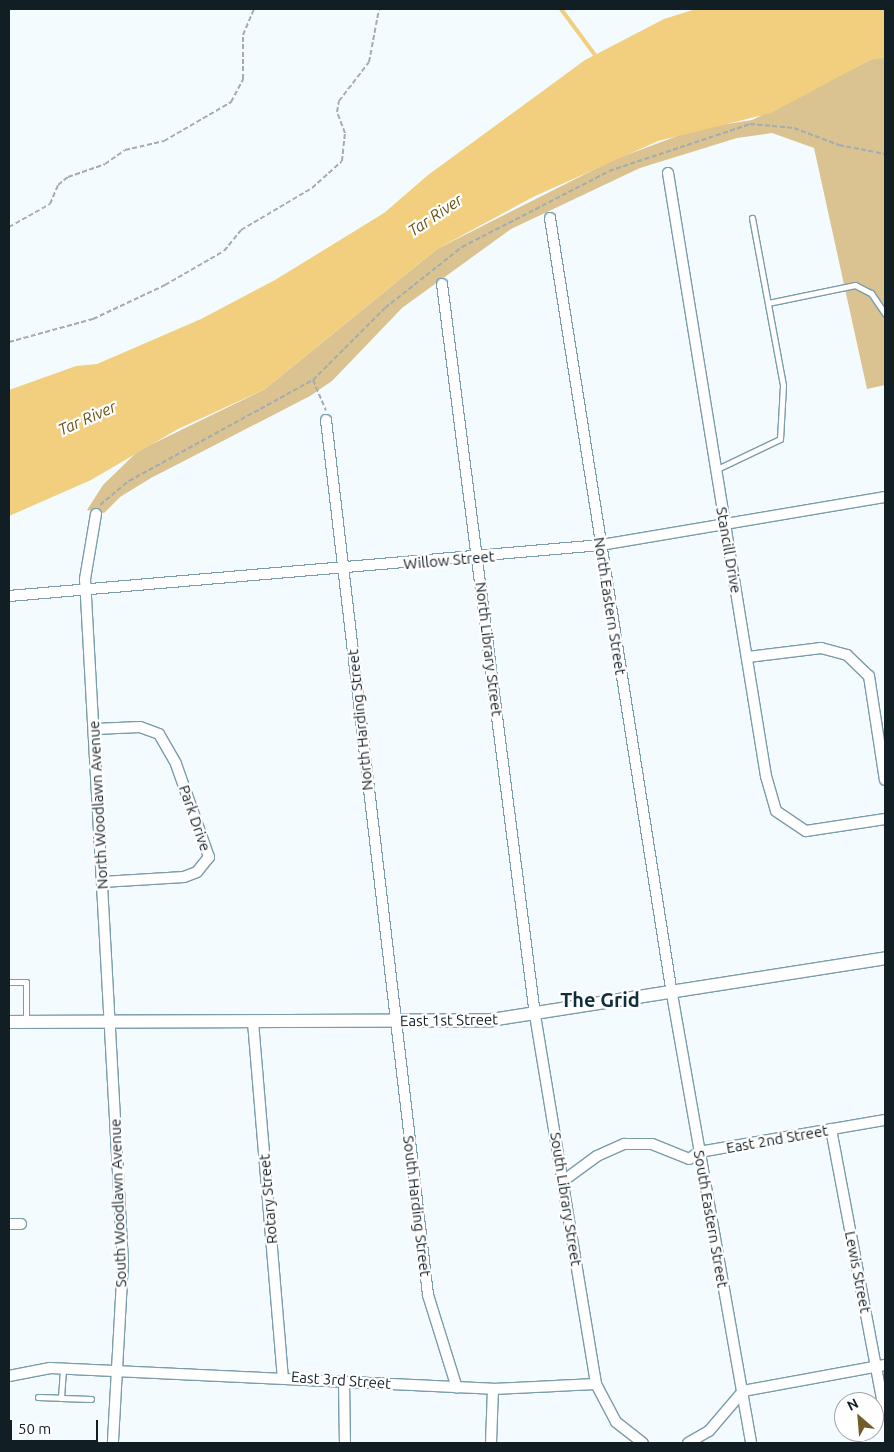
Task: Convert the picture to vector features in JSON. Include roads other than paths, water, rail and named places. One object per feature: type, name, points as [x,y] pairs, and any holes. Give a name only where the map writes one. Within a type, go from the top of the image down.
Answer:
[{"type":"street","name":"Stancill Drive","points":[[668,173],[714,470],[748,657],[766,776],[776,811],[806,831],[885,819]]},
{"type":"street","name":"North Eastern Street","points":[[550,218],[672,994]]},
{"type":"street","name":"North Library Street","points":[[442,284],[535,1015]]},
{"type":"street","name":"North Harding Street","points":[[326,420],[393,1021]]},
{"type":"street","name":"Willow Street","points":[[9,596],[86,588],[478,558],[601,545],[885,497]]},
{"type":"street","name":"North Woodlawn Avenue","points":[[96,514],[86,588],[95,729],[109,1022]]},
{"type":"street","points":[[748,657],[821,648],[847,655],[869,676],[885,780]]},
{"type":"street","name":"Park Drive","points":[[95,729],[140,727],[158,734],[176,764],[209,857],[196,872],[184,877],[102,882]]},
{"type":"street","name":"East 1st Street","points":[[9,1022],[491,1020],[672,994],[885,958]]},
{"type":"street","name":"South Eastern Street","points":[[672,994],[698,1152],[751,1443]]},
{"type":"street","name":"South Library Street","points":[[535,1015],[596,1384]]},
{"type":"street","name":"South Harding Street","points":[[393,1021],[428,1295],[457,1388]]},
{"type":"street","name":"South Woodlawn Avenue","points":[[109,1022],[123,1262],[113,1443]]},
{"type":"street","name":"Rotary Street","points":[[253,1022],[284,1376]]},
{"type":"street","name":"East 2nd Street","points":[[563,1181],[597,1156],[624,1144],[652,1144],[689,1159],[698,1152],[885,1120]]},
{"type":"street","name":"Lewis Street","points":[[831,1130],[880,1366],[885,1415]]},
{"type":"street","points":[[9,1224],[21,1224]]},
{"type":"street","points":[[688,1443],[709,1431],[743,1392],[880,1366]]},
{"type":"street","name":"East 3rd Street","points":[[9,1376],[63,1368],[284,1376],[493,1390],[596,1384]]},
{"type":"street","points":[[344,1381],[345,1443]]},
{"type":"street","points":[[596,1384],[616,1422],[642,1443]]},
{"type":"street","points":[[491,1443],[493,1390]]},
{"type":"lane","points":[[714,470],[780,439],[784,385],[752,218]]},
{"type":"lane","points":[[768,303],[855,285],[871,293],[885,314]]},
{"type":"lane","points":[[9,982],[26,982],[26,1022]]},
{"type":"lane","points":[[61,1398],[63,1368]]},
{"type":"lane","points":[[38,1397],[91,1399]]},
{"type":"water","name":"Tar River","points":[[696,9],[885,9],[885,58],[872,59],[771,113],[658,141],[533,197],[437,249],[265,389],[178,429],[91,480],[9,516],[9,390],[76,366],[97,364],[201,319],[275,280],[384,213],[428,175],[585,60],[664,19]]},
{"type":"waterway","points":[[561,9],[598,59]]},
{"type":"district","name":"The Grid","points":[[600,999]]}]
